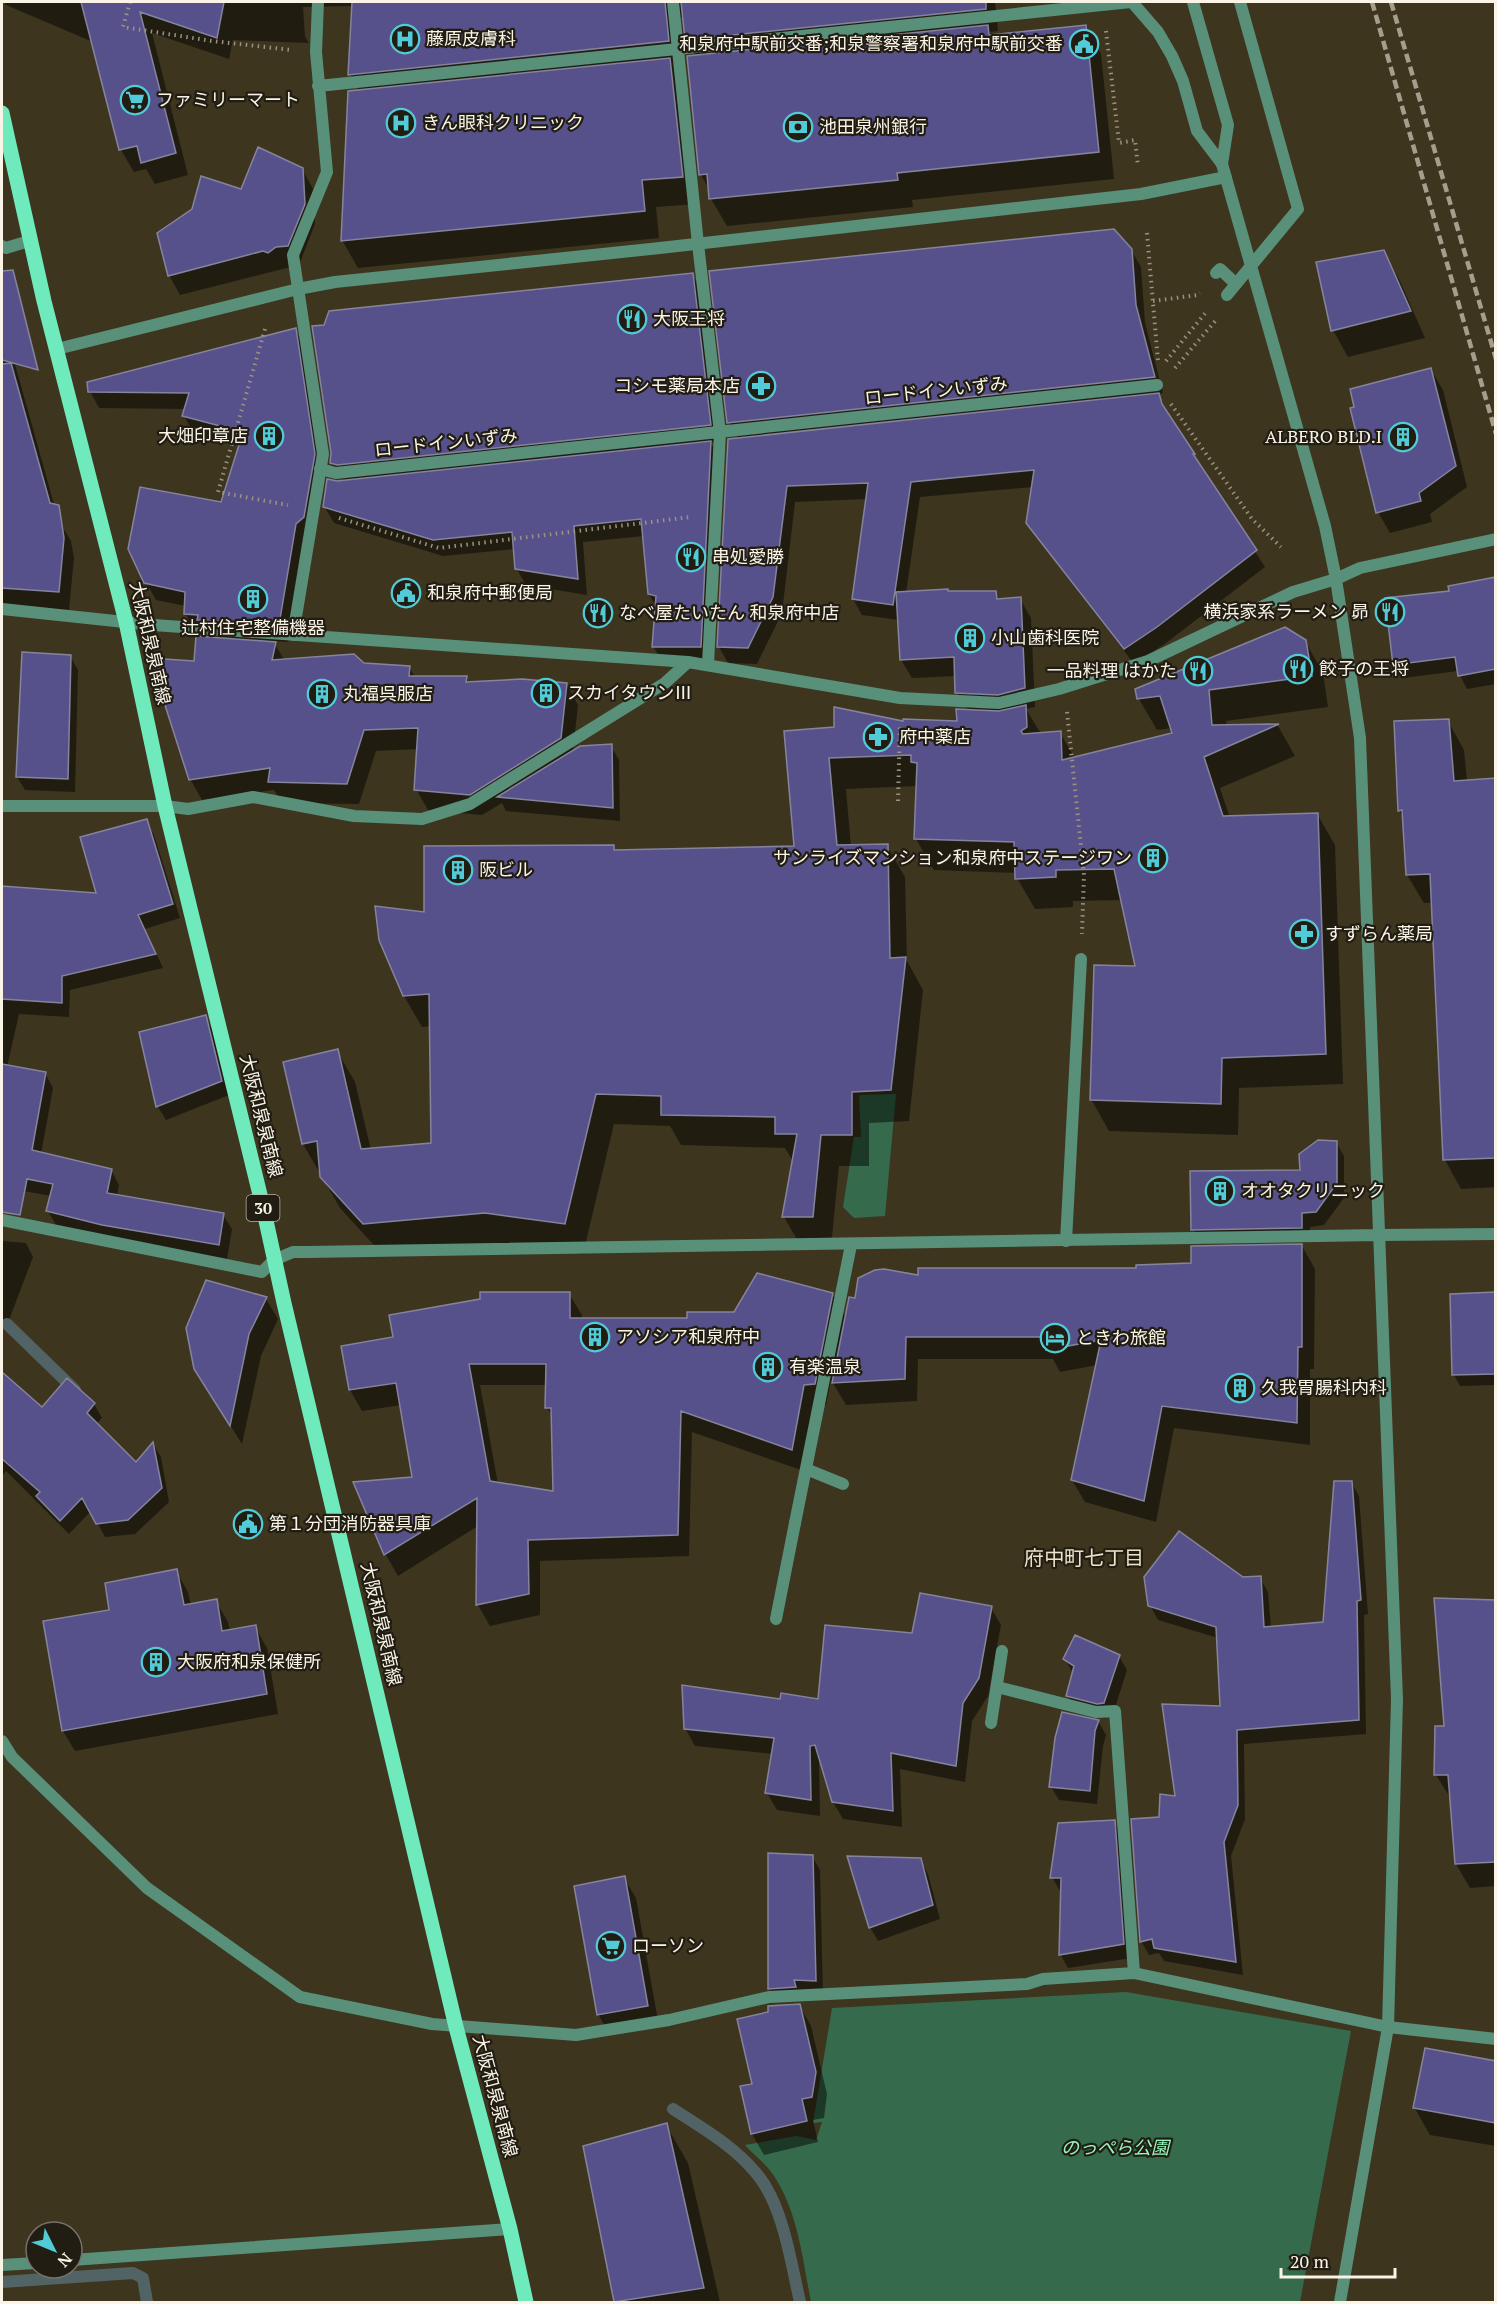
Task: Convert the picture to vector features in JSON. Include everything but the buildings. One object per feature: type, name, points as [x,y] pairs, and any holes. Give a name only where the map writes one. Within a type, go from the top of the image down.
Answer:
[{"type":"main road","name":"大阪和泉泉南線","points":[[2,113],[29,241],[126,622],[165,806],[260,1195],[456,2027],[510,2229],[526,2302]]},
{"type":"street","points":[[293,635],[323,454],[293,255],[327,172],[316,52],[318,2]]},
{"type":"street","points":[[673,2],[720,433],[708,664]]},
{"type":"street","points":[[318,86],[1131,2],[1158,32],[1172,56],[1183,81],[1197,131],[1222,164],[1325,526],[1336,579],[1360,738],[1397,1699],[1388,2027],[1341,2302]]},
{"type":"street","points":[[1193,2],[1228,125],[1222,164]]},
{"type":"street","points":[[1228,296],[1298,209],[1240,2]]},
{"type":"street","points":[[57,349],[298,289],[335,282],[1141,194],[1226,177]]},
{"type":"street","points":[[2,246],[6,248],[29,241]]},
{"type":"street","points":[[1216,273],[1220,269],[1236,284]]},
{"type":"street","name":"ロードインいずみ","points":[[320,469],[336,473],[720,433],[1160,383]]},
{"type":"street","points":[[2,609],[126,622],[293,635],[688,662],[900,698],[999,703],[1059,689],[1148,661],[1293,592],[1336,579],[1360,568],[1496,539]]},
{"type":"street","points":[[2,806],[165,806],[188,809],[253,797],[354,816],[422,819],[470,804],[665,683],[688,662]]},
{"type":"street","points":[[1066,1240],[1081,959]]},
{"type":"street","points":[[2,1220],[262,1272],[274,1260],[293,1252],[1496,1234]]},
{"type":"street","points":[[776,1619],[851,1245]]},
{"type":"street","points":[[806,1469],[843,1484]]},
{"type":"street","points":[[991,1723],[1002,1651]]},
{"type":"street","points":[[997,1687],[1096,1712],[1115,1711],[1134,1973]]},
{"type":"street","points":[[2,1741],[7,1759],[147,1888],[300,1997],[432,2024],[576,2035],[669,2020],[769,1997],[1027,1984],[1043,1979],[1134,1973],[1388,2027],[1496,2039]]},
{"type":"street","points":[[84,2259],[510,2229]]},
{"type":"street","points":[[2,2265],[24,2264]]},
{"type":"path","points":[[130,2],[123,27],[212,41],[316,52]]},
{"type":"path","points":[[1087,5],[1105,22],[1119,143],[1135,140],[1138,166]]},
{"type":"path","points":[[1147,233],[1160,383],[1252,519],[1281,547]]},
{"type":"path","points":[[1153,301],[1198,295],[1204,288]]},
{"type":"path","points":[[1158,371],[1228,296]]},
{"type":"path","points":[[1160,383],[1228,296]]},
{"type":"path","points":[[265,329],[219,492],[314,510],[439,548],[716,514]]},
{"type":"path","points":[[1059,689],[1068,716],[1084,875],[1081,959]]},
{"type":"path","points":[[898,801],[900,698]]},
{"type":"green space","points":[[896,1094],[885,1216],[854,1218],[843,1207],[854,1137],[861,1137],[859,1095]]},
{"type":"green space","name":"のっぺら公園","points":[[1126,1992],[1351,2031],[1300,2302],[811,2302],[789,2205],[771,2172],[745,2145],[796,2136],[816,2140],[822,2122],[813,2123],[832,2008]]},
{"type":"waterway","points":[[7,1324],[75,1390]]},
{"type":"waterway","points":[[673,2109],[738,2154],[765,2186],[785,2234],[800,2302]]},
{"type":"waterway","points":[[2,2282],[133,2273],[143,2278],[147,2302]]},
{"type":"railway","points":[[1372,2],[1496,434]]},
{"type":"railway","points":[[1391,2],[1496,359]]},
{"type":"place","name":"藤原皮膚科","points":[[405,39]]},
{"type":"place","name":"和泉府中駅前交番;和泉警察署和泉府中駅前交番","points":[[1084,44]]},
{"type":"place","name":"ファミリーマート","points":[[135,100]]},
{"type":"place","name":"きん眼科クリニック","points":[[401,123]]},
{"type":"place","name":"池田泉州銀行","points":[[798,127]]},
{"type":"place","name":"大阪王将","points":[[632,319]]},
{"type":"place","name":"コシモ薬局本店","points":[[761,386]]},
{"type":"place","name":"大畑印章店","points":[[269,436]]},
{"type":"place","name":"ALBERO BLD.I","points":[[1403,437]]},
{"type":"place","name":"串処愛勝","points":[[691,557]]},
{"type":"place","name":"和泉府中郵便局","points":[[406,593]]},
{"type":"place","name":"辻村住宅整備機器","points":[[253,599]]},
{"type":"place","name":"横浜家系ラーメン 昴","points":[[1390,612]]},
{"type":"place","name":"なべ屋たいたん 和泉府中店","points":[[598,613]]},
{"type":"place","name":"小山歯科医院","points":[[970,638]]},
{"type":"place","name":"餃子の王将","points":[[1298,669]]},
{"type":"place","name":"一品料理 はかた","points":[[1198,671]]},
{"type":"place","name":"スカイタウンⅢ","points":[[546,693]]},
{"type":"place","name":"丸福呉服店","points":[[322,694]]},
{"type":"place","name":"府中薬店","points":[[878,737]]},
{"type":"place","name":"サンライズマンション和泉府中ステージワン","points":[[1153,858]]},
{"type":"place","name":"阪ビル","points":[[458,870]]},
{"type":"place","name":"すずらん薬局","points":[[1304,934]]},
{"type":"place","name":"オオタクリニック","points":[[1220,1191]]},
{"type":"place","name":"アソシア和泉府中","points":[[595,1337]]},
{"type":"place","name":"ときわ旅館","points":[[1055,1338]]},
{"type":"place","name":"有楽温泉","points":[[768,1367]]},
{"type":"place","name":"久我胃腸科内科","points":[[1240,1388]]},
{"type":"place","name":"第１分団消防器具庫","points":[[248,1524]]},
{"type":"place","name":"大阪府和泉保健所","points":[[156,1662]]},
{"type":"place","name":"ローソン","points":[[611,1946]]},
{"type":"district","name":"府中町七丁目","points":[[1084,1558]]}]
